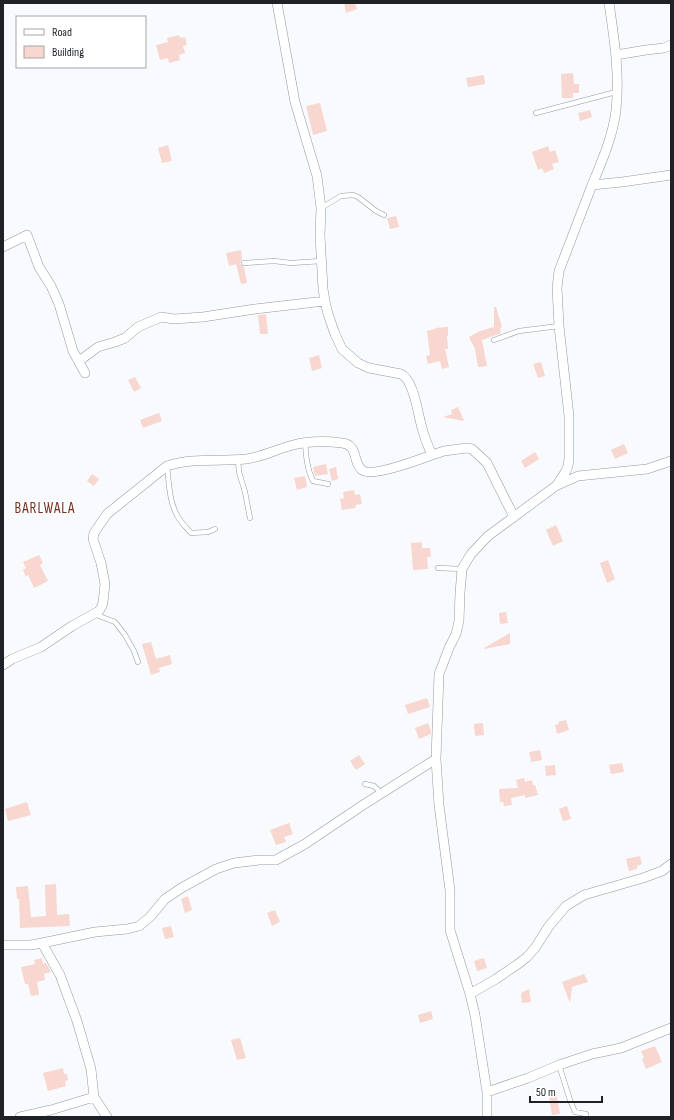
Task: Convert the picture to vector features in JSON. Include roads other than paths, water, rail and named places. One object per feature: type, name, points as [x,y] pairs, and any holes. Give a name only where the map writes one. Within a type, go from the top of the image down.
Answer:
[{"type":"street","points":[[277,3],[295,102],[317,176],[321,208],[321,261],[325,301],[335,334],[342,349],[358,363],[369,368],[401,374],[408,379],[422,429],[432,455]]},
{"type":"street","points":[[557,485],[566,471],[569,458],[569,416],[559,326],[557,288],[559,271],[613,128],[616,109],[616,55],[609,3]]},
{"type":"street","points":[[616,55],[664,48],[671,45]]},
{"type":"street","points":[[592,185],[671,175]]},
{"type":"street","points":[[3,247],[27,235],[39,267],[51,286],[59,304],[73,351],[86,373]]},
{"type":"street","points":[[79,361],[98,347],[125,338],[138,327],[161,317],[174,319],[203,317],[325,301]]},
{"type":"street","points":[[3,665],[12,659],[41,647],[72,626],[99,611],[102,606],[105,592],[102,568],[93,539],[94,533],[107,514],[167,466],[175,463],[258,458],[305,442],[333,442],[349,445],[352,448],[362,470],[365,472],[376,472],[405,465],[444,451],[467,448],[472,449],[487,463],[514,517]]},
{"type":"street","points":[[486,1117],[487,1092],[475,1015],[450,930],[450,890],[439,805],[436,760],[439,674],[456,634],[459,621],[462,569],[471,554],[488,536],[557,485],[578,476],[647,469],[671,461]]},
{"type":"street","points":[[3,945],[31,945],[95,932],[127,929],[139,926],[150,917],[165,899],[183,887],[216,870],[234,864],[259,860],[276,860],[305,844],[357,809],[436,760]]},
{"type":"street","points":[[470,994],[496,979],[527,957],[535,948],[549,926],[566,906],[584,895],[643,878],[662,871],[671,864]]},
{"type":"street","points":[[42,943],[60,975],[77,1021],[90,1069],[94,1097],[107,1117]]},
{"type":"street","points":[[487,1092],[592,1054],[621,1048],[671,1028]]},
{"type":"street","points":[[20,1117],[51,1110],[94,1097]]},
{"type":"lane","points":[[536,113],[616,92]]},
{"type":"lane","points":[[321,208],[341,196],[353,195],[384,215]]},
{"type":"lane","points":[[244,263],[274,261],[290,263],[321,261]]},
{"type":"lane","points":[[494,340],[519,331],[559,326]]},
{"type":"lane","points":[[305,442],[306,463],[313,482],[328,484]]},
{"type":"lane","points":[[238,460],[239,472],[250,518]]},
{"type":"lane","points":[[167,466],[172,503],[177,516],[191,533],[208,532],[215,529]]},
{"type":"lane","points":[[438,568],[462,569]]},
{"type":"lane","points":[[94,614],[115,622],[125,635],[138,662]]},
{"type":"lane","points":[[365,784],[374,786],[382,794]]},
{"type":"lane","points":[[559,1065],[575,1112],[586,1114]]},
{"type":"district","name":"BARLWALA","points":[[45,508]]}]
